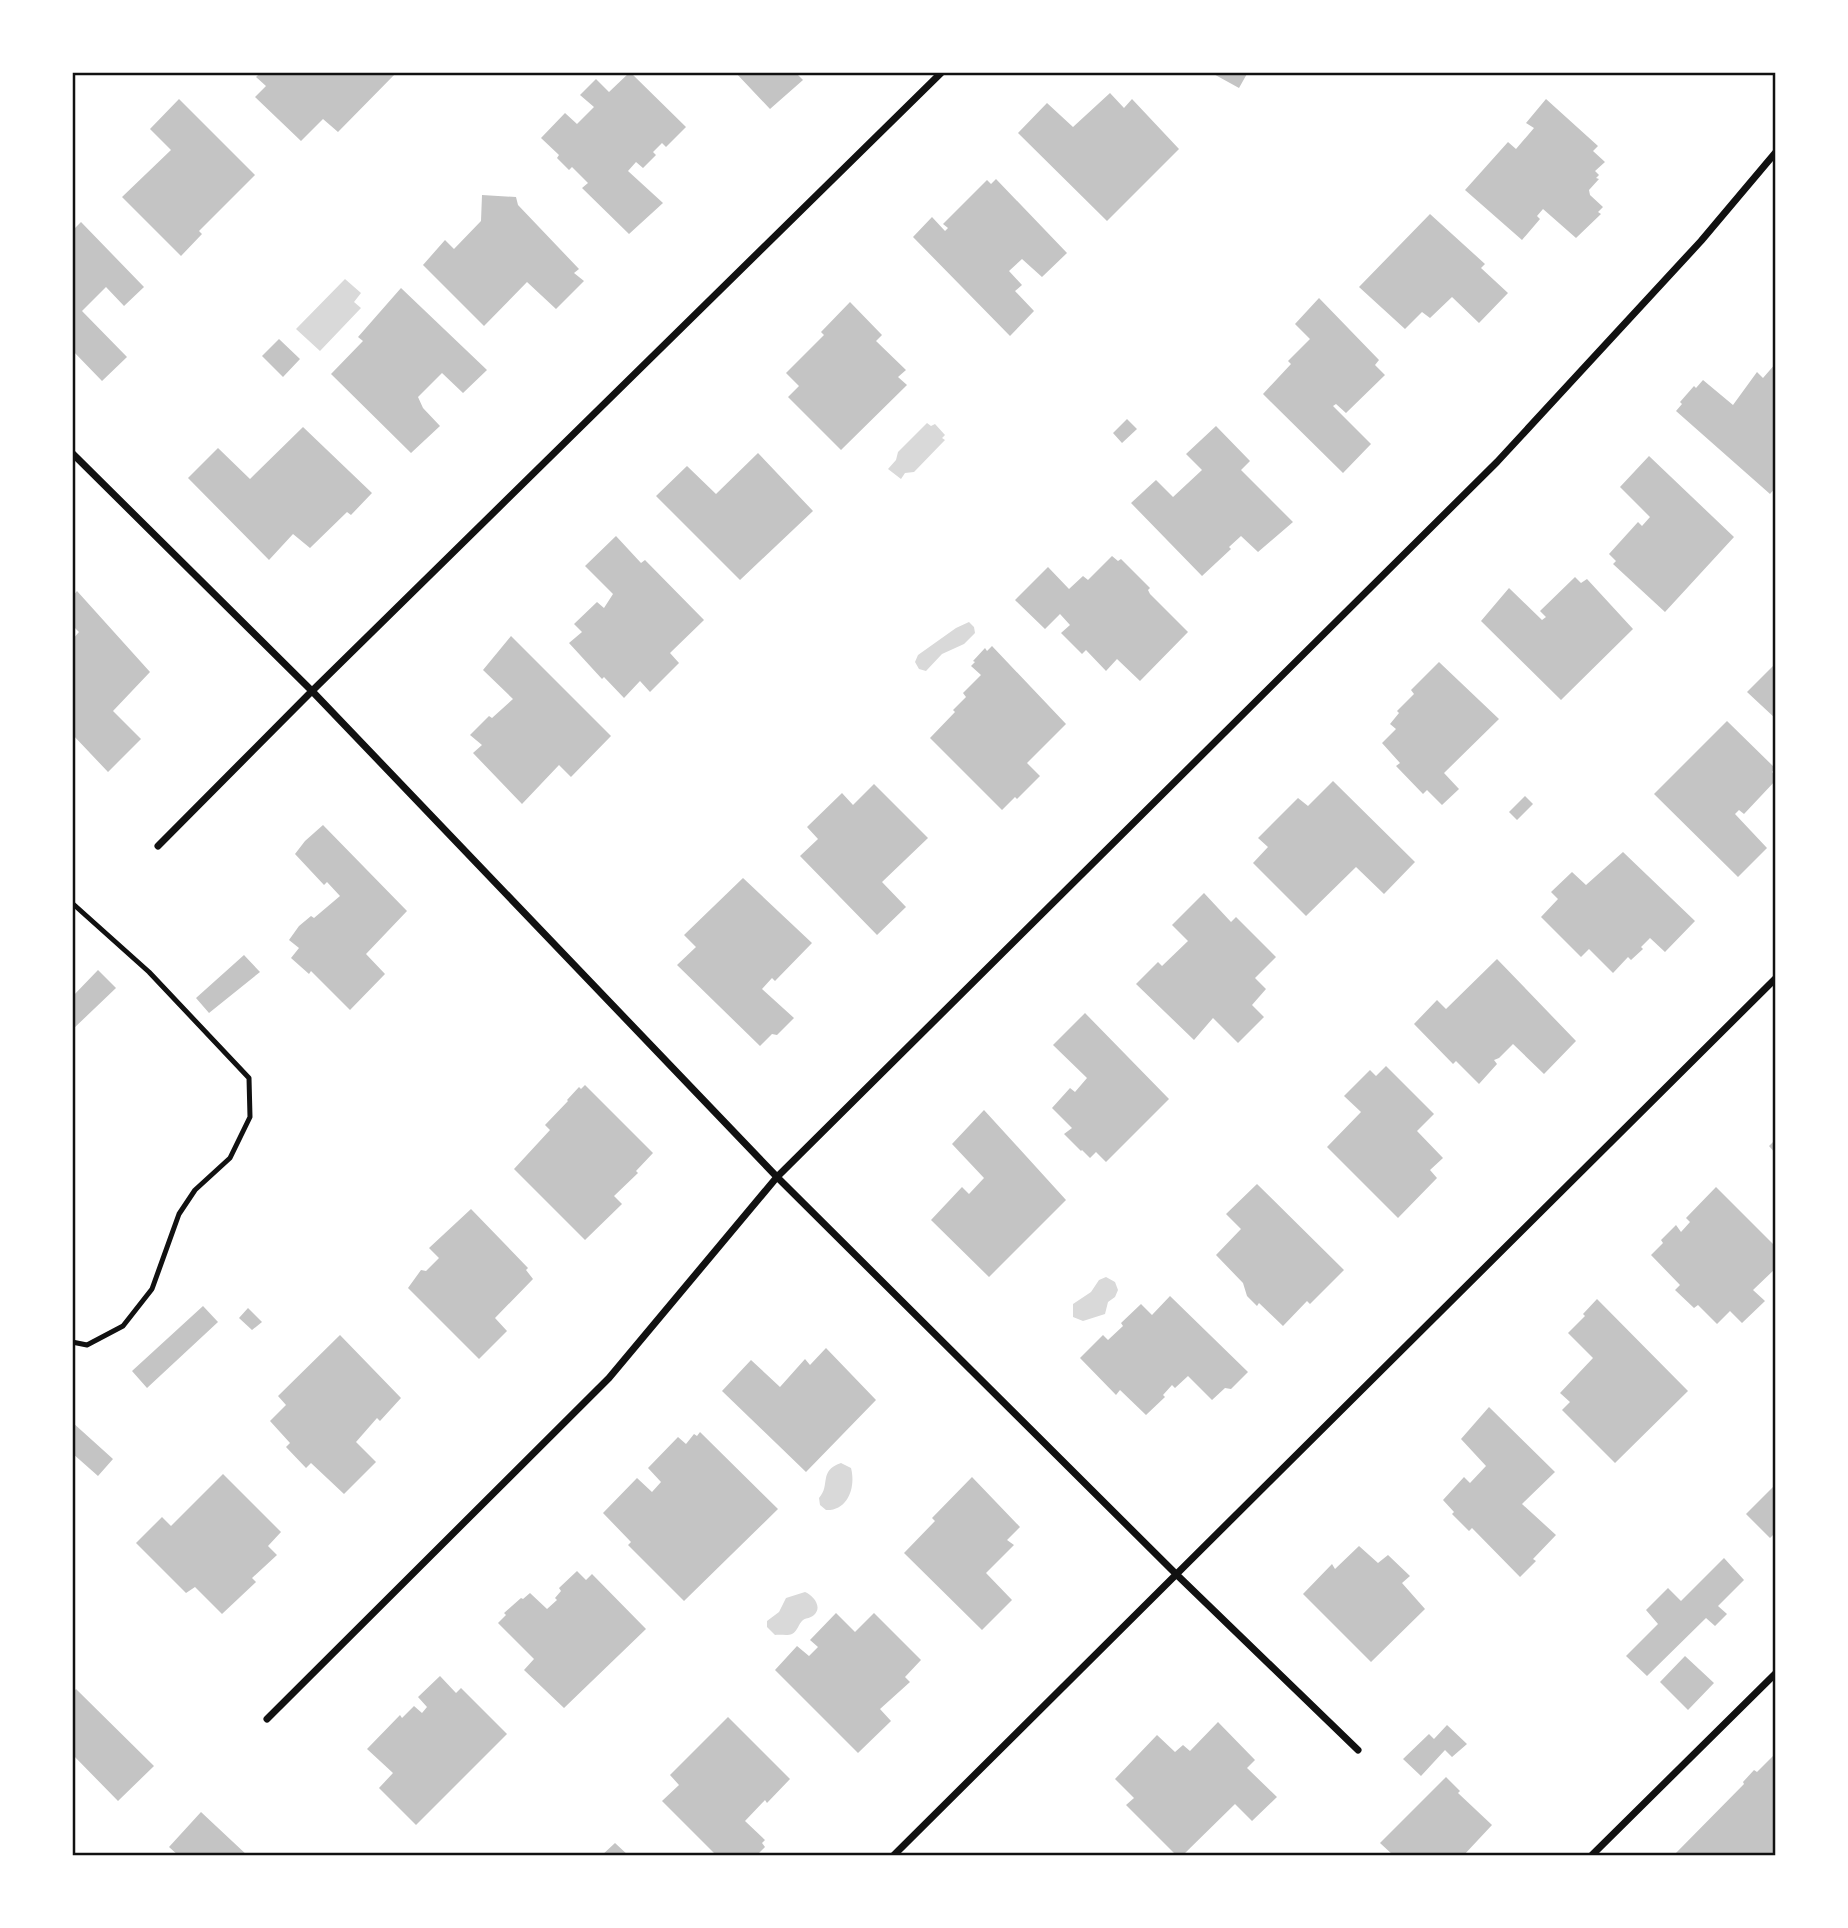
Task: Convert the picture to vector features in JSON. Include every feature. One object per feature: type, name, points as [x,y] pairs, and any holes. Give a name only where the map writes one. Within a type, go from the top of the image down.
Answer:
[{"type":"street","points":[[158,846],[312,691],[942,72]]},
{"type":"street","points":[[267,1719],[609,1378],[777,1177],[1497,461],[1701,241],[1776,152]]},
{"type":"street","points":[[72,453],[312,691],[777,1177],[1176,1574],[1358,1750]]},
{"type":"street","points":[[893,1856],[1776,978]]},
{"type":"street","points":[[1591,1856],[1776,1673]]},
{"type":"lane","points":[[72,903],[149,972],[249,1078],[250,1117],[230,1158],[195,1190],[179,1214],[152,1289],[123,1326],[87,1345],[72,1342]]},
{"type":"shaded area","points":[[345,279],[361,293],[354,302],[361,308],[320,351],[296,329]]},
{"type":"shaded area","points":[[927,423],[931,426],[935,424],[945,435],[942,438],[945,440],[914,472],[905,473],[901,479],[888,469],[896,460],[898,452]]},
{"type":"shaded area","points":[[969,622],[975,633],[964,644],[942,654],[926,671],[919,669],[915,662],[918,655]]},
{"type":"shaded area","points":[[1106,1277],[1115,1282],[1118,1290],[1115,1297],[1108,1302],[1105,1314],[1083,1321],[1073,1317],[1073,1304],[1091,1292],[1099,1280]]},
{"type":"shaded area","points":[[841,1463],[851,1468],[851,1490],[840,1507],[826,1510],[820,1505],[819,1498],[827,1474]]},
{"type":"shaded area","points":[[805,1592],[816,1602],[817,1612],[803,1620],[792,1634],[775,1635],[767,1627],[767,1621],[779,1612],[786,1598]]},
{"type":"building","points":[[261,72],[397,72],[338,132],[323,119],[301,141],[255,97],[266,86],[256,77]]},
{"type":"building","points":[[630,72],[686,127],[666,147],[662,143],[653,152],[656,155],[643,168],[636,162],[628,171],[663,203],[629,234],[582,188],[588,183],[572,167],[569,170],[557,158],[559,155],[541,138],[565,113],[577,124],[594,107],[580,95],[596,79],[609,92]]},
{"type":"building","points":[[735,72],[795,72],[803,80],[770,109]]},
{"type":"building","points":[[1210,72],[1248,72],[1239,88]]},
{"type":"building","points":[[1110,93],[1124,108],[1132,99],[1179,149],[1107,221],[1018,133],[1047,103],[1073,127]]},
{"type":"building","points":[[179,99],[255,175],[199,231],[202,234],[181,256],[122,197],[171,150],[150,129]]},
{"type":"building","points":[[1546,99],[1598,146],[1593,151],[1605,162],[1595,171],[1599,175],[1596,178],[1599,179],[1589,190],[1590,195],[1603,207],[1598,212],[1601,214],[1576,238],[1543,209],[1537,216],[1540,219],[1522,240],[1465,190],[1508,142],[1516,149],[1534,128],[1526,123]]},
{"type":"building","points":[[996,179],[1067,253],[1042,277],[1022,259],[1009,271],[1022,285],[1015,291],[1034,311],[1010,336],[913,237],[932,217],[945,231],[948,228],[943,224],[987,180],[991,184]]},
{"type":"building","points":[[482,195],[516,197],[518,205],[579,269],[574,273],[584,281],[556,309],[527,282],[484,326],[423,265],[445,240],[454,249],[481,221]]},
{"type":"building","points":[[1430,214],[1485,264],[1481,268],[1508,293],[1479,323],[1452,297],[1430,318],[1422,312],[1405,329],[1359,287]]},
{"type":"building","points":[[81,222],[144,287],[124,306],[106,287],[82,311],[127,357],[102,381],[72,350],[72,226],[74,229]]},
{"type":"building","points":[[401,288],[487,370],[463,393],[442,373],[418,397],[423,408],[440,426],[411,453],[331,374],[363,341],[358,337]]},
{"type":"building","points":[[1319,298],[1379,360],[1375,365],[1385,375],[1346,413],[1336,404],[1333,406],[1371,444],[1343,473],[1263,394],[1291,364],[1288,361],[1310,339],[1295,324]]},
{"type":"building","points":[[850,302],[882,335],[876,341],[906,370],[898,377],[907,385],[841,450],[788,397],[799,386],[786,373],[824,335],[821,332]]},
{"type":"building","points":[[279,339],[300,359],[283,377],[262,356]]},
{"type":"building","points":[[1776,363],[1776,487],[1770,494],[1676,411],[1682,404],[1680,402],[1703,380],[1733,405],[1757,372],[1763,378]]},
{"type":"building","points":[[1127,419],[1137,429],[1122,443],[1113,433]]},
{"type":"building","points":[[1216,426],[1250,461],[1241,470],[1293,522],[1258,552],[1241,536],[1202,576],[1131,503],[1156,480],[1173,497],[1202,470],[1186,454]]},
{"type":"building","points":[[303,427],[372,493],[351,515],[347,512],[310,548],[293,534],[269,560],[188,478],[218,448],[250,479]]},
{"type":"building","points":[[758,453],[813,511],[740,580],[656,496],[687,466],[716,494]]},
{"type":"building","points":[[1649,456],[1734,537],[1665,612],[1613,564],[1616,561],[1609,554],[1638,522],[1642,526],[1650,517],[1620,487]]},
{"type":"building","points":[[616,536],[641,563],[645,560],[704,620],[670,653],[679,663],[650,692],[640,681],[624,698],[604,677],[602,679],[569,643],[582,632],[574,624],[597,602],[604,608],[613,594],[585,566]]},
{"type":"building","points":[[1112,556],[1118,561],[1121,559],[1150,588],[1150,594],[1188,632],[1140,681],[1117,659],[1106,671],[1086,650],[1082,654],[1061,633],[1070,625],[1060,614],[1045,629],[1015,600],[1048,567],[1069,589],[1083,576],[1088,580]]},
{"type":"building","points":[[1575,577],[1581,583],[1587,579],[1633,629],[1561,700],[1481,621],[1509,588],[1542,620],[1546,617],[1540,611]]},
{"type":"building","points":[[77,591],[150,672],[113,711],[141,739],[108,772],[72,734],[72,640],[79,632],[72,625],[72,597]]},
{"type":"building","points":[[511,636],[611,736],[571,777],[559,765],[522,804],[473,753],[482,745],[470,735],[489,716],[492,718],[513,699],[483,670]]},
{"type":"building","points":[[992,646],[1066,724],[1027,763],[1040,776],[1002,810],[930,738],[955,712],[953,710],[966,697],[963,693],[981,675],[971,666],[975,662],[973,661],[985,648],[987,651]]},
{"type":"building","points":[[1439,662],[1499,719],[1444,773],[1459,789],[1442,805],[1427,790],[1423,794],[1396,766],[1400,763],[1382,743],[1396,729],[1390,724],[1399,713],[1397,711],[1414,694],[1411,690]]},
{"type":"building","points":[[1776,663],[1776,719],[1747,692]]},
{"type":"building","points":[[1727,721],[1775,768],[1772,772],[1776,776],[1776,780],[1744,814],[1739,810],[1735,814],[1767,848],[1738,877],[1654,794]]},
{"type":"building","points":[[1333,781],[1415,862],[1384,894],[1356,867],[1306,916],[1253,863],[1268,847],[1258,838],[1298,798],[1308,806]]},
{"type":"building","points":[[874,784],[928,838],[882,882],[906,907],[877,935],[800,856],[818,839],[807,827],[842,793],[853,805]]},
{"type":"building","points":[[1525,796],[1533,804],[1517,820],[1509,812]]},
{"type":"building","points":[[323,825],[407,911],[366,954],[385,974],[350,1010],[311,971],[309,974],[291,958],[299,948],[289,940],[299,926],[311,916],[314,918],[340,896],[327,882],[324,885],[295,854]]},
{"type":"building","points":[[1623,852],[1695,921],[1665,952],[1650,938],[1641,947],[1643,949],[1631,960],[1628,957],[1613,973],[1589,949],[1581,957],[1541,917],[1558,899],[1551,892],[1572,872],[1586,885]]},
{"type":"building","points":[[743,878],[812,943],[775,981],[772,978],[762,989],[794,1018],[777,1035],[772,1034],[760,1046],[677,965],[696,947],[684,935]]},
{"type":"building","points":[[1204,893],[1231,922],[1236,917],[1276,957],[1255,978],[1266,989],[1252,1005],[1264,1017],[1238,1043],[1213,1018],[1194,1040],[1136,984],[1158,962],[1162,966],[1188,941],[1172,925]]},
{"type":"building","points":[[244,955],[260,972],[209,1013],[196,998]]},
{"type":"building","points":[[1497,959],[1576,1041],[1544,1074],[1513,1044],[1494,1060],[1497,1064],[1479,1084],[1456,1061],[1453,1064],[1414,1024],[1437,1000],[1446,1009]]},
{"type":"building","points":[[98,970],[116,988],[72,1030],[72,997]]},
{"type":"building","points":[[1085,1013],[1169,1099],[1106,1162],[1096,1152],[1090,1158],[1064,1134],[1072,1128],[1052,1108],[1070,1088],[1075,1092],[1087,1078],[1053,1045]]},
{"type":"building","points":[[1386,1066],[1434,1114],[1417,1131],[1443,1158],[1430,1170],[1437,1178],[1398,1218],[1327,1147],[1361,1112],[1344,1096],[1370,1070],[1376,1076]]},
{"type":"building","points":[[585,1085],[653,1153],[636,1171],[638,1173],[614,1196],[622,1204],[585,1240],[514,1169],[550,1130],[545,1125],[579,1087],[581,1089]]},
{"type":"building","points":[[984,1110],[1066,1200],[989,1277],[931,1220],[962,1187],[969,1194],[984,1178],[952,1144]]},
{"type":"building","points":[[1776,1139],[1776,1154],[1769,1146]]},
{"type":"building","points":[[1257,1184],[1344,1270],[1310,1304],[1307,1301],[1283,1326],[1259,1303],[1257,1306],[1247,1296],[1243,1283],[1216,1255],[1241,1229],[1226,1214]]},
{"type":"building","points":[[1716,1187],[1776,1247],[1776,1268],[1753,1290],[1765,1301],[1742,1323],[1730,1311],[1717,1324],[1698,1305],[1694,1308],[1675,1290],[1680,1285],[1651,1255],[1676,1225],[1681,1232],[1690,1222],[1686,1218]]},
{"type":"building","points":[[471,1209],[528,1268],[526,1270],[533,1279],[495,1318],[507,1331],[479,1359],[408,1288],[421,1270],[426,1271],[439,1258],[429,1248]]},
{"type":"building","points":[[1170,1296],[1248,1372],[1231,1389],[1225,1388],[1212,1400],[1188,1376],[1175,1388],[1172,1385],[1163,1395],[1165,1397],[1146,1415],[1120,1390],[1116,1395],[1080,1358],[1103,1335],[1108,1340],[1141,1304],[1152,1315]]},
{"type":"building","points":[[1597,1299],[1688,1391],[1615,1463],[1562,1410],[1570,1402],[1560,1393],[1593,1358],[1568,1333]]},
{"type":"building","points":[[203,1306],[218,1322],[147,1388],[132,1371]]},
{"type":"building","points":[[248,1308],[262,1322],[252,1330],[239,1318]]},
{"type":"building","points":[[340,1335],[401,1398],[380,1421],[377,1418],[356,1442],[376,1462],[344,1494],[311,1463],[306,1468],[286,1447],[290,1443],[270,1421],[286,1405],[278,1396]]},
{"type":"building","points":[[826,1348],[876,1400],[806,1472],[722,1391],[751,1360],[780,1387],[805,1359],[810,1365]]},
{"type":"building","points":[[1489,1407],[1555,1472],[1522,1504],[1556,1535],[1520,1577],[1472,1528],[1469,1531],[1452,1514],[1454,1512],[1443,1500],[1464,1477],[1470,1483],[1486,1466],[1461,1439]]},
{"type":"building","points":[[72,1422],[113,1459],[98,1476],[72,1453]]},
{"type":"building","points":[[700,1432],[778,1509],[684,1601],[628,1545],[631,1542],[603,1513],[637,1478],[652,1492],[661,1482],[648,1468],[678,1437],[686,1444],[694,1434],[697,1436]]},
{"type":"building","points":[[223,1474],[281,1532],[268,1546],[277,1555],[252,1578],[256,1582],[222,1614],[195,1587],[186,1593],[136,1543],[162,1517],[171,1526]]},
{"type":"building","points":[[972,1477],[1020,1527],[1007,1540],[1014,1545],[986,1573],[1012,1600],[982,1630],[904,1553],[935,1521],[932,1518]]},
{"type":"building","points":[[1776,1484],[1776,1532],[1770,1538],[1746,1514]]},
{"type":"building","points":[[1359,1546],[1378,1563],[1388,1555],[1410,1576],[1402,1583],[1425,1609],[1371,1662],[1303,1594],[1332,1564],[1335,1569]]},
{"type":"building","points":[[1724,1558],[1744,1580],[1718,1606],[1727,1614],[1715,1626],[1706,1618],[1647,1676],[1626,1656],[1658,1624],[1646,1610],[1668,1588],[1681,1601]]},
{"type":"building","points":[[577,1571],[586,1580],[592,1574],[646,1629],[564,1708],[524,1670],[534,1659],[498,1623],[506,1615],[504,1613],[530,1593],[547,1609],[557,1600],[555,1598],[561,1591],[559,1588]]},
{"type":"building","points":[[836,1613],[855,1632],[874,1613],[921,1660],[905,1677],[910,1682],[880,1709],[891,1721],[858,1753],[775,1670],[797,1646],[809,1656],[818,1647],[810,1640]]},
{"type":"building","points":[[1685,1656],[1714,1683],[1688,1710],[1660,1682]]},
{"type":"building","points":[[440,1676],[456,1693],[461,1688],[507,1734],[416,1825],[379,1788],[393,1773],[367,1749],[400,1715],[402,1718],[414,1706],[422,1713],[427,1707],[418,1697]]},
{"type":"building","points":[[76,1689],[154,1766],[118,1801],[72,1754],[72,1694]]},
{"type":"building","points":[[728,1717],[790,1779],[745,1821],[765,1840],[762,1843],[765,1847],[756,1856],[717,1856],[662,1801],[679,1785],[670,1775]]},
{"type":"building","points":[[1218,1722],[1255,1760],[1247,1768],[1277,1797],[1252,1821],[1235,1804],[1182,1856],[1177,1856],[1126,1805],[1134,1798],[1115,1779],[1157,1735],[1175,1752],[1183,1745],[1190,1751]]},
{"type":"building","points":[[1447,1725],[1467,1744],[1452,1757],[1445,1750],[1421,1776],[1403,1759],[1429,1734],[1434,1739]]},
{"type":"building","points":[[1776,1753],[1774,1856],[1673,1856],[1744,1784],[1754,1770],[1757,1772]]},
{"type":"building","points":[[1446,1777],[1460,1791],[1458,1793],[1492,1825],[1463,1856],[1392,1856],[1380,1843]]},
{"type":"building","points":[[201,1812],[248,1856],[179,1856],[169,1847]]},
{"type":"building","points":[[615,1843],[629,1856],[601,1856]]}]
